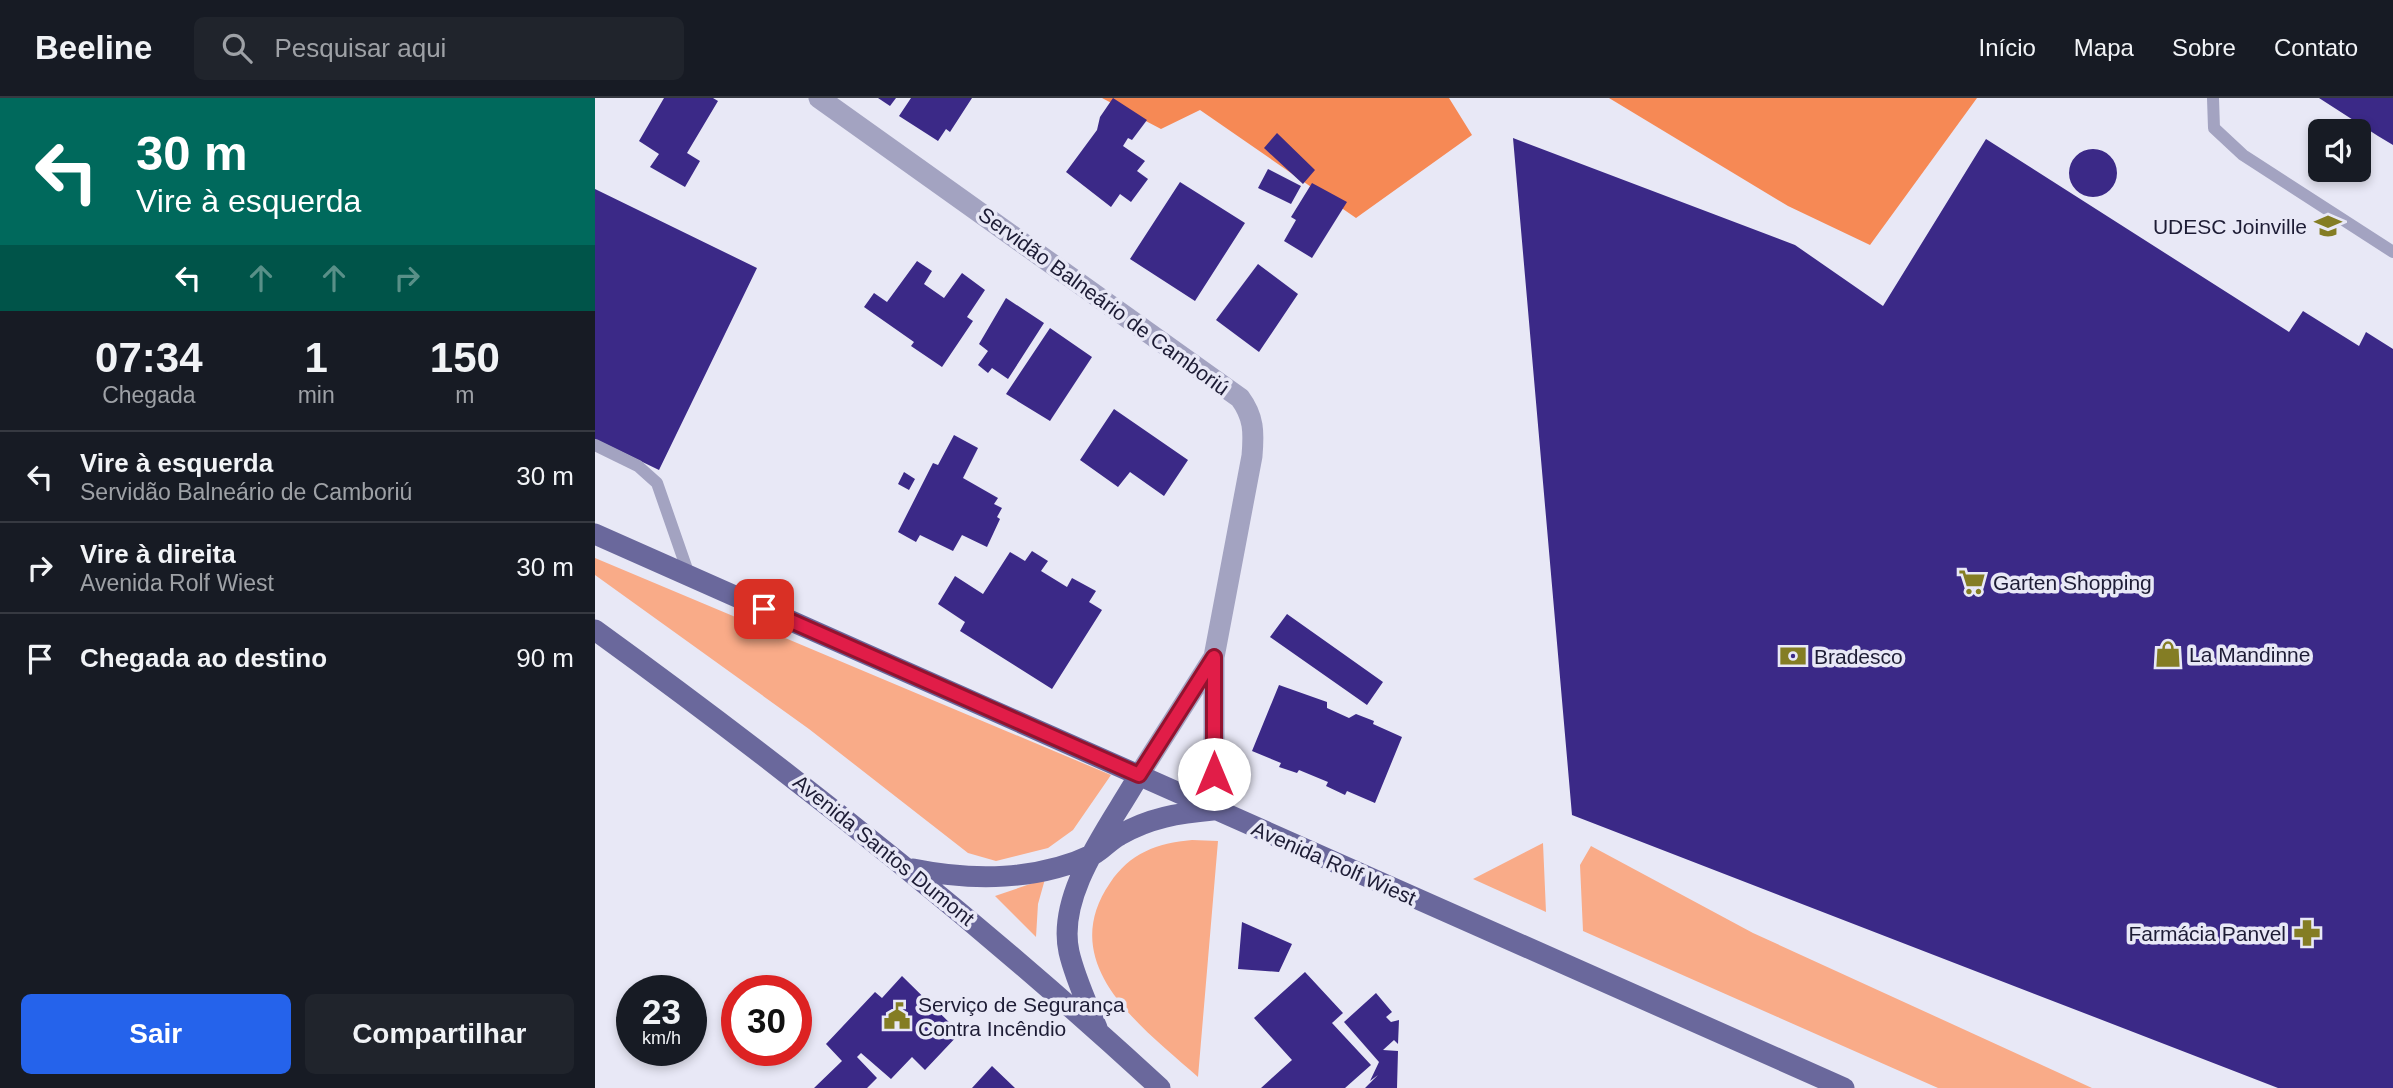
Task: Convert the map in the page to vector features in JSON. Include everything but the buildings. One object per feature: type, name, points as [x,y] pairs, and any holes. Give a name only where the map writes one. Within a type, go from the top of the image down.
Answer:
[{"type":"main road","name":"Avenida Rolf Wiest","points":[[595,534],[1844,1088]]},
{"type":"main road","name":"Avenida Santos Dumont","points":[[597,639],[715,716],[911,869],[1160,1088]]},
{"type":"main road","points":[[1097,1030],[1069,952],[1067,933],[1073,896],[1139,775]]},
{"type":"main road","points":[[911,869],[941,875],[1002,877],[1033,872],[1094,854],[1117,836],[1144,822],[1174,813],[1214,810]]},
{"type":"street","name":"Servidão Balneário de Camboriú","points":[[819,98],[1240,398],[1251,413],[1254,432],[1252,456],[1214,657],[1214,810]]},
{"type":"street","name":"Servidão Balneário de Camboriú","points":[[1139,775],[1214,657]]},
{"type":"lane","points":[[2213,98],[2214,128],[2242,155],[2393,252]]},
{"type":"lane","points":[[595,445],[638,466],[657,483],[689,575]]},
{"type":"shaded area","points":[[1102,98],[1449,98],[1472,135],[1356,218],[1200,110],[1161,129]]},
{"type":"shaded area","points":[[1609,98],[1977,98],[1870,245],[1788,206]]},
{"type":"shaded area","points":[[595,558],[1111,775],[1073,830],[1048,848],[996,861],[968,853],[809,729],[595,575]]},
{"type":"shaded area","points":[[1192,840],[1218,841],[1198,1077],[1153,1038],[1112,992],[1099,967],[1092,941],[1095,913],[1110,883],[1126,864],[1156,847]]},
{"type":"shaded area","points":[[1543,843],[1546,912],[1473,879]]},
{"type":"shaded area","points":[[1591,846],[1753,933],[2092,1088],[1938,1088],[1583,931],[1580,865]]},
{"type":"shaded area","points":[[1045,879],[1038,904],[1036,937],[995,896]]},
{"type":"place","name":"UDESC Joinville","points":[[2328,226]]},
{"type":"place","name":"Garten Shopping","points":[[1972,582]]},
{"type":"place","name":"La Mandinne","points":[[2168,654]]},
{"type":"place","name":"Bradesco","points":[[1793,656]]},
{"type":"place","name":"Farmácia Panvel","points":[[2307,933]]},
{"type":"place","name":"Serviço de Segurança Contra Incêndio","points":[[897,1016]]},
{"type":"route","points":[[764,609],[1139,775],[1214,657],[1214,774]]}]
